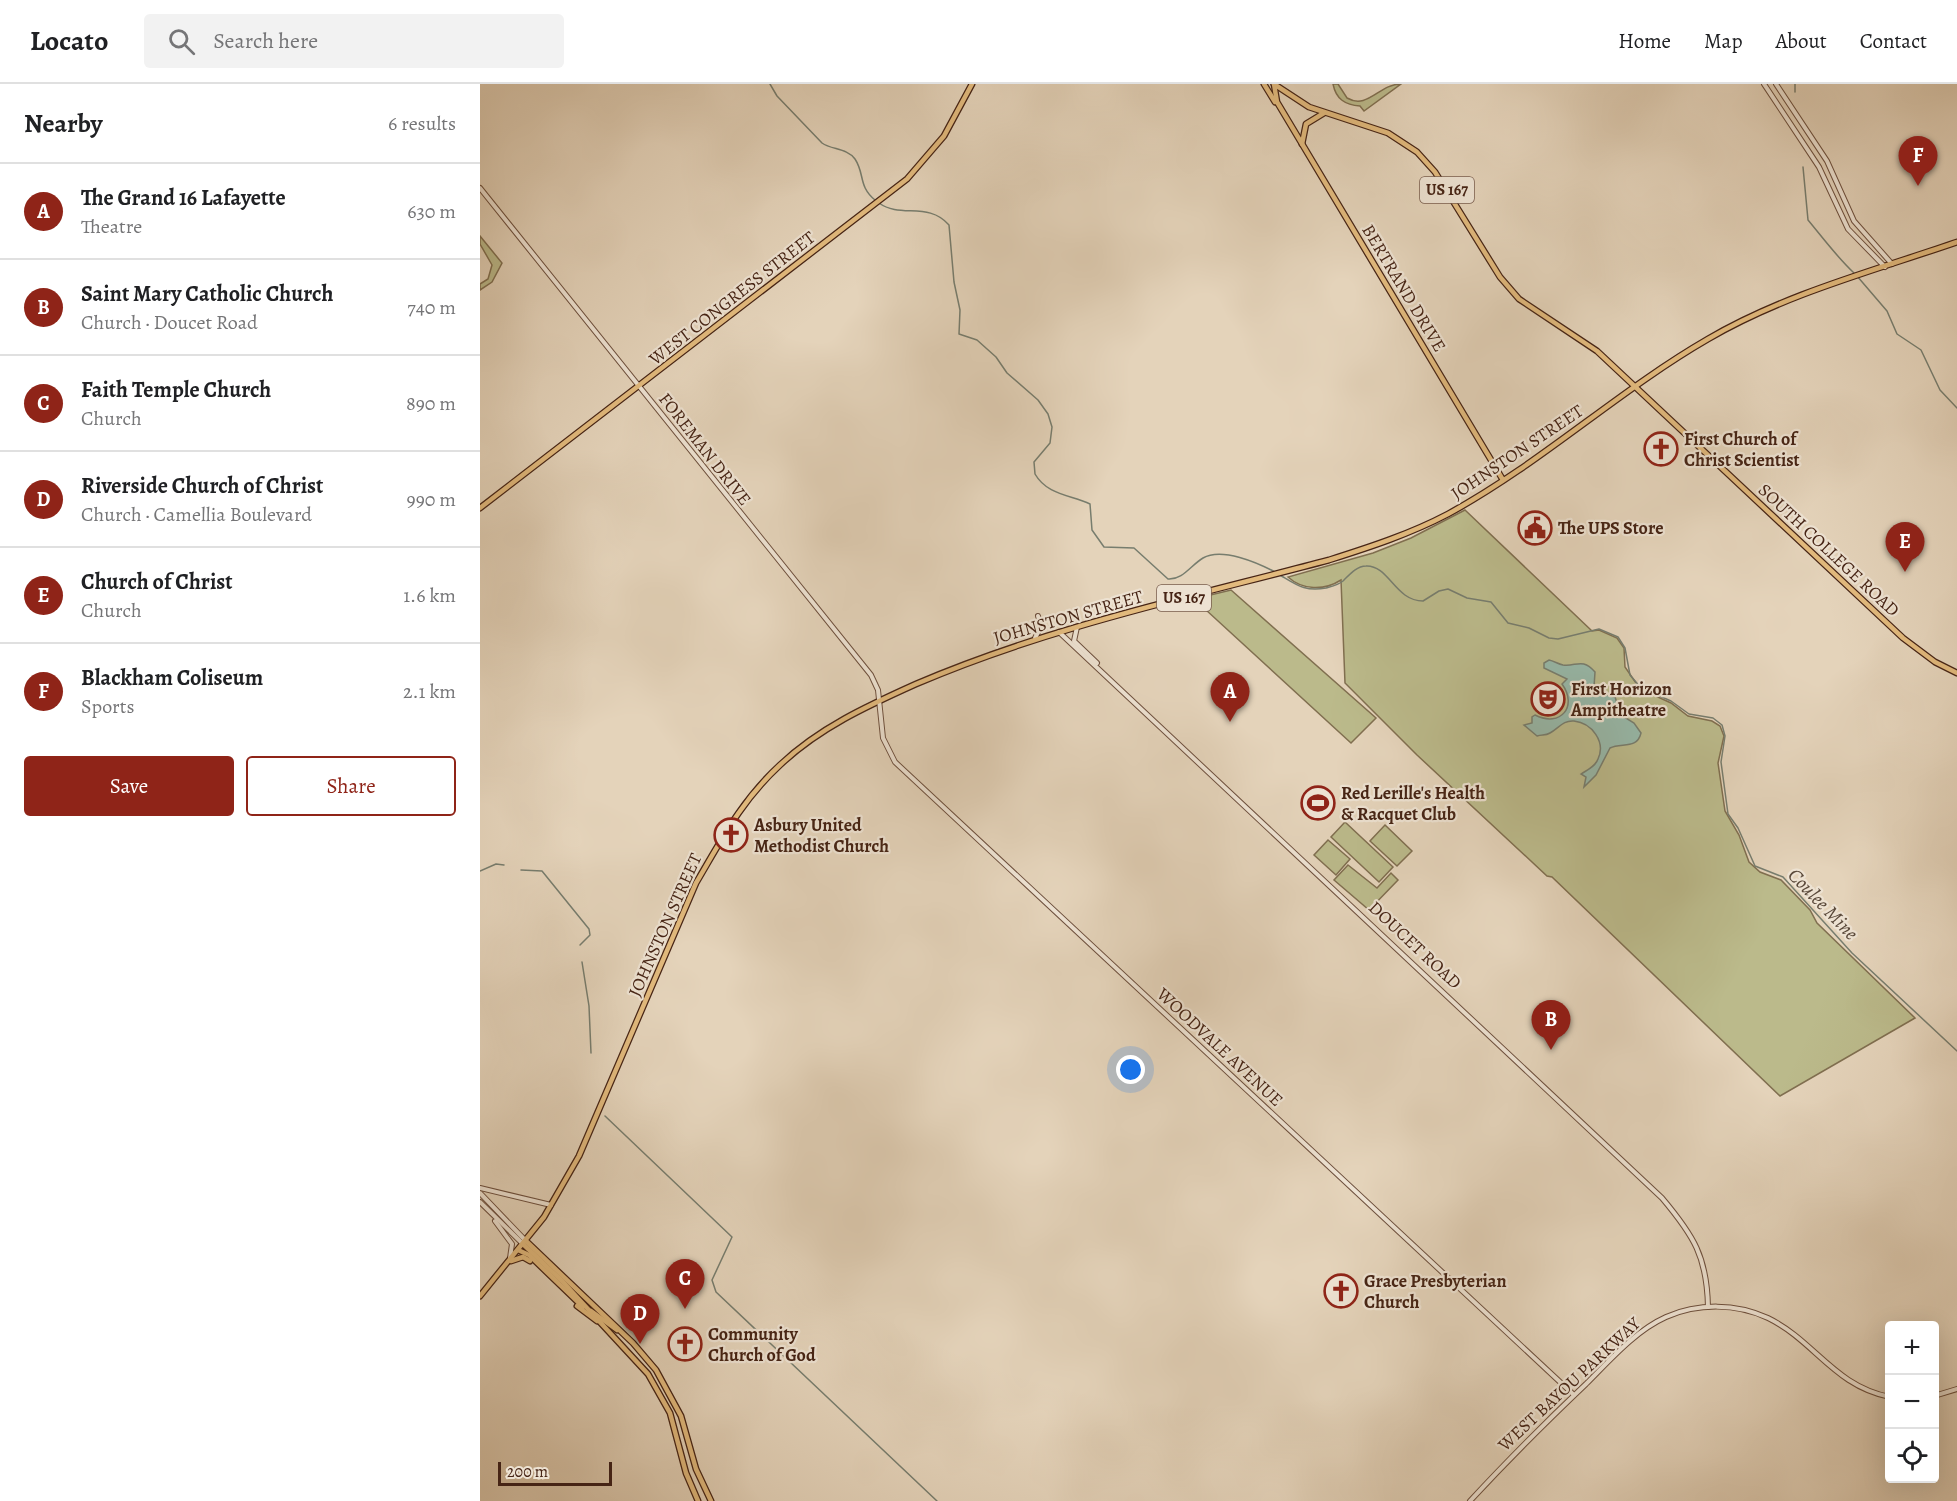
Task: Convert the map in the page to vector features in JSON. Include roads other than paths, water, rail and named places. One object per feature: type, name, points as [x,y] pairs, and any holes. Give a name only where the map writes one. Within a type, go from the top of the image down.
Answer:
[{"type":"main road","name":"WEST CONGRESS STREET","points":[[480,508],[887,195],[930,156],[944,136],[972,84]]},
{"type":"main road","name":"BERTRAND DRIVE","points":[[1264,84],[1503,480]]},
{"type":"main road","name":"BERTRAND DRIVE","points":[[1274,84],[1274,96],[1282,111]]},
{"type":"main road","name":"US 167","points":[[1274,84],[1298,101],[1388,133],[1417,152],[1435,172],[1513,293],[1533,311],[1593,348],[1635,388]]},
{"type":"main road","points":[[1302,144],[1306,124],[1325,112]]},
{"type":"main road","name":"JOHNSTON STREET","points":[[480,1296],[524,1243],[551,1205],[586,1142],[696,883],[732,820],[756,789],[788,758],[828,728],[880,700],[1035,638],[1284,572],[1392,540],[1447,514],[1503,480],[1694,347],[1741,320],[1783,302],[1957,242]]},
{"type":"main road","name":"SOUTH COLLEGE ROAD","points":[[1635,388],[1909,644],[1935,662],[1957,673]]},
{"type":"main road","points":[[524,1243],[643,1367],[659,1391],[675,1427],[686,1473],[698,1501]]},
{"type":"main road","points":[[524,1243],[622,1332],[649,1360],[670,1392],[681,1416],[696,1469],[711,1501]]},
{"type":"main road","points":[[518,1250],[527,1254],[576,1302],[622,1332]]},
{"type":"main road","points":[[508,1262],[519,1257],[527,1258],[569,1299],[602,1325]]},
{"type":"street","points":[[1764,84],[1806,145],[1844,222],[1860,243],[1885,267]]},
{"type":"street","points":[[1776,84],[1833,172],[1854,221],[1893,264]]},
{"type":"street","points":[[1806,145],[1814,140]]},
{"type":"street","name":"FOREMAN DRIVE","points":[[480,188],[871,675],[880,700]]},
{"type":"street","points":[[1035,638],[1041,627],[1038,616]]},
{"type":"street","points":[[1077,626],[1073,635],[1074,641],[1137,704]]},
{"type":"street","name":"DOUCET ROAD","points":[[1058,632],[1662,1198],[1700,1253],[1706,1272],[1708,1307]]},
{"type":"street","name":"WOODVALE AVENUE","points":[[880,700],[883,738],[899,766],[1574,1395]]},
{"type":"street","points":[[480,1188],[551,1205]]},
{"type":"street","points":[[480,1193],[524,1243]]},
{"type":"street","points":[[480,1202],[512,1244],[508,1262]]},
{"type":"street","points":[[493,1218],[524,1243]]},
{"type":"street","name":"WEST BAYOU PARKWAY","points":[[1470,1501],[1574,1395],[1650,1325],[1678,1312],[1708,1307],[1742,1309],[1771,1320],[1792,1333],[1849,1382],[1885,1395]]},
{"type":"street","points":[[1939,1395],[1957,1389]]},
{"type":"waterway","name":"Coulee Mine","points":[[770,84],[777,96],[822,143],[852,155],[858,164],[866,190],[875,200]]},
{"type":"waterway","points":[[1795,84],[1795,92]]},
{"type":"waterway","points":[[1803,167],[1808,220],[1835,254],[1854,273]]},
{"type":"waterway","name":"Coulee Mine","points":[[879,203],[896,210],[932,214],[949,225],[954,282],[960,310],[959,334],[977,340],[996,357],[1007,373],[1038,400],[1048,414],[1052,427],[1050,443],[1034,462],[1035,474],[1046,486],[1060,494],[1090,504],[1092,530],[1104,547],[1134,548],[1168,579],[1183,575],[1203,558],[1220,554],[1250,561],[1275,572]]},
{"type":"waterway","points":[[1857,276],[1887,311],[1897,334],[1921,350],[1940,390],[1957,408]]},
{"type":"waterway","name":"Coulee Mine","points":[[1280,575],[1302,587],[1319,589],[1339,584],[1360,567],[1374,567],[1399,590],[1413,599],[1423,601],[1439,591],[1448,589],[1467,598],[1491,602],[1508,623],[1529,628],[1549,638],[1558,639],[1599,629],[1618,637],[1625,648],[1630,675],[1641,688],[1671,701],[1689,714],[1713,718],[1722,725],[1725,736],[1721,762],[1728,814],[1738,828],[1755,866],[1783,877],[1852,953],[1957,1051]]},
{"type":"waterway","points":[[480,871],[496,864],[504,865]]},
{"type":"waterway","points":[[521,870],[542,871],[589,929],[590,935],[580,945]]},
{"type":"waterway","points":[[582,962],[589,1006],[591,1053]]},
{"type":"waterway","points":[[605,1116],[732,1237],[712,1280],[716,1292],[937,1501]]},
{"type":"place","name":"Blackham Coliseum","points":[[1918,186]]},
{"type":"place","name":"First Church of Christ Scientist","points":[[1661,449]]},
{"type":"place","name":"The UPS Store","points":[[1535,528]]},
{"type":"place","name":"Church of Christ","points":[[1905,572]]},
{"type":"place","name":"First Horizon Ampitheatre","points":[[1548,699]]},
{"type":"place","name":"The Grand 16 Lafayette","points":[[1230,722]]},
{"type":"place","name":"Red Lerille's Health & Racquet Club","points":[[1318,803]]},
{"type":"place","name":"Asbury United Methodist Church","points":[[731,835]]},
{"type":"place","name":"Saint Mary Catholic Church","points":[[1551,1050]]},
{"type":"place","name":"Grace Presbyterian Church","points":[[1341,1291]]},
{"type":"place","name":"Faith Temple Church","points":[[685,1309]]},
{"type":"place","name":"Riverside Church of Christ","points":[[640,1344]]},
{"type":"place","name":"Community Church of God","points":[[685,1344]]}]
